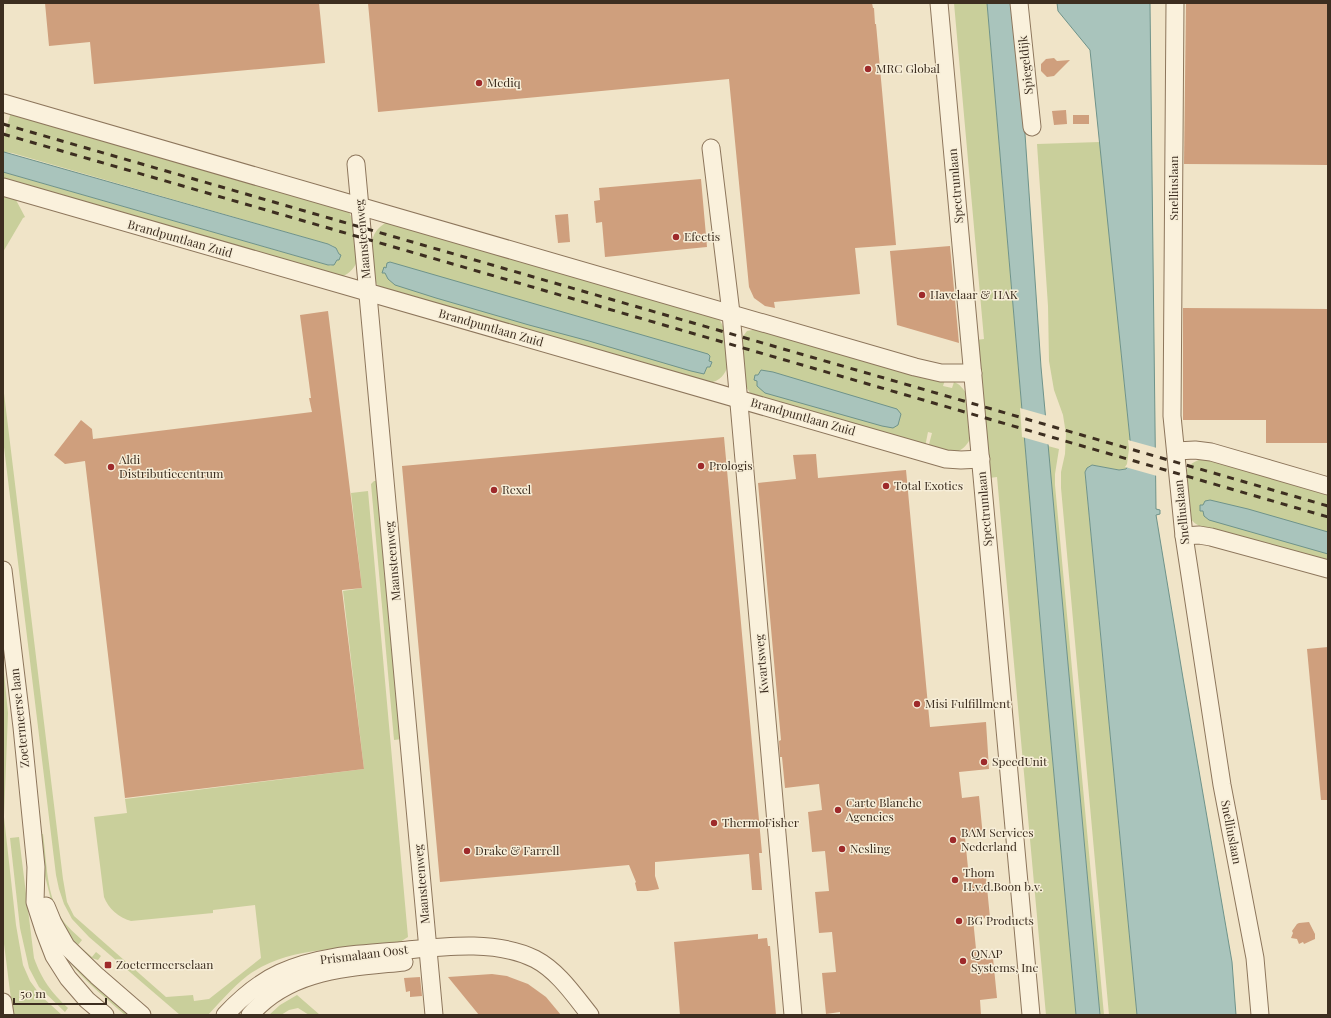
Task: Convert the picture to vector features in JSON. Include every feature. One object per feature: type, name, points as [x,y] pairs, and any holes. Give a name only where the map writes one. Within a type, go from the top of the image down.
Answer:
[{"type":"street","name":"Spectrumlaan","points":[[939,3],[1031,1015]]},
{"type":"street","name":"Spiegeldijk","points":[[1019,3],[1032,127]]},
{"type":"street","name":"Snelliuslaan","points":[[1175,3],[1172,416],[1184,536],[1222,785],[1255,958],[1260,1015]]},
{"type":"street","points":[[3,103],[927,370],[949,374],[973,372]]},
{"type":"street","name":"Kwartsweg","points":[[711,148],[731,313],[793,1015]]},
{"type":"street","name":"Maansteenweg","points":[[356,164],[434,1015]]},
{"type":"street","name":"Brandpuntlaan Zuid","points":[[3,187],[946,459],[981,459]]},
{"type":"street","points":[[1176,451],[1195,450],[1211,452],[1328,486]]},
{"type":"street","points":[[1184,536],[1211,536],[1328,569]]},
{"type":"street","name":"Zoetermeerse laan","points":[[3,570],[22,727],[36,867],[35,902],[54,956],[68,978],[104,1015]]},
{"type":"street","name":"Zoetermeerse laan","points":[[36,867],[44,900],[53,923],[66,946],[97,976],[142,1015]]},
{"type":"street","name":"Prismalaan Oost","points":[[225,1015],[238,1000],[260,984],[280,973],[306,963],[335,956],[429,954],[463,955],[496,948],[519,953],[536,959],[562,980],[590,1015]]},
{"type":"street","name":"Prismalaan Oost","points":[[250,1015],[269,997],[288,985],[310,975],[336,969],[429,954]]},
{"type":"street","points":[[3,1002],[5,1015]]},
{"type":"green space","points":[[954,3],[987,3],[1044,666],[1076,1015],[1046,1015],[997,477],[989,478],[976,340],[984,339]]},
{"type":"green space","points":[[11,112],[349,212],[354,223],[356,264],[350,272],[339,278],[3,183],[3,172],[331,266],[340,255],[333,246],[328,244],[12,153],[3,153],[3,140]]},
{"type":"green space","points":[[1100,142],[1131,449],[1129,465],[1126,469],[1119,470],[1092,465],[1085,472],[1137,1015],[1109,1015],[1061,488],[1061,472],[1065,454],[1066,434],[1063,415],[1054,390],[1049,361],[1048,306],[1037,144]]},
{"type":"green space","points":[[3,196],[16,200],[25,217],[3,252]]},
{"type":"green space","points":[[387,222],[718,317],[724,328],[728,365],[727,369],[724,375],[719,379],[709,383],[383,289],[377,284],[374,278],[371,250],[375,233]]},
{"type":"green space","points":[[758,329],[945,380],[943,386],[952,388],[954,382],[956,383],[967,394],[970,439],[968,443],[957,452],[928,448],[932,433],[928,432],[925,447],[751,394],[746,387],[741,339],[747,331]]},
{"type":"green space","points":[[3,385],[63,879],[67,902],[74,916],[166,997],[193,995],[194,1001],[209,999],[261,958],[255,905],[213,910],[213,913],[131,921],[122,918],[114,912],[104,897],[94,817],[127,813],[125,799],[364,769],[343,591],[362,588],[351,493],[368,491],[408,937],[400,942],[316,951],[280,959],[263,966],[247,976],[232,989],[208,1015],[180,1015],[89,937],[72,919],[64,904],[56,875],[3,439]]},
{"type":"green space","points":[[1048,446],[1059,449],[1055,474],[1055,485],[1104,1015],[1100,1015]]},
{"type":"green space","points":[[1209,458],[1328,492],[1328,563],[1202,527],[1193,522],[1188,508],[1186,472],[1192,463]]},
{"type":"green space","points":[[374,481],[377,481],[402,739],[394,740],[371,484]]},
{"type":"green space","points":[[3,662],[8,713],[4,817],[16,925],[23,965],[30,981],[41,996],[62,1015],[13,1015],[3,936]]},
{"type":"green space","points":[[40,834],[43,834],[50,889],[57,910],[66,925],[82,940],[78,945],[92,957],[96,952],[101,956],[98,960],[85,956],[67,934],[52,904],[43,868]]},
{"type":"green space","points":[[19,837],[34,958],[40,973],[48,985],[68,1008],[65,1012],[39,987],[29,968],[20,928],[10,838]]},
{"type":"green space","points":[[58,947],[131,1015],[125,1015],[89,983],[65,957]]},
{"type":"green space","points":[[297,995],[320,1015],[309,1015],[298,1008],[289,1010],[281,1015],[269,1015],[280,1005]]},
{"type":"water","points":[[987,3],[1013,3],[1020,61],[1041,367],[1100,1015],[1076,1015],[1044,666]]},
{"type":"water","points":[[1057,3],[1150,3],[1156,509],[1160,510],[1160,514],[1156,515],[1232,962],[1236,1015],[1137,1015],[1085,472],[1087,468],[1092,465],[1119,470],[1126,469],[1129,465],[1131,449],[1090,50],[1058,11]]},
{"type":"water","points":[[4,152],[328,244],[336,248],[341,255],[339,260],[337,260],[334,265],[328,265],[3,172]]},
{"type":"water","points":[[390,262],[708,354],[710,356],[709,361],[712,362],[710,367],[707,367],[704,374],[691,371],[436,298],[395,285],[388,279],[385,273],[382,273],[384,267],[386,268],[387,263]]},
{"type":"water","points":[[761,370],[773,372],[897,409],[901,414],[898,425],[893,428],[882,426],[765,393],[757,386],[757,381],[754,380],[755,375],[758,375]]},
{"type":"water","points":[[1210,500],[1248,509],[1328,532],[1328,554],[1209,520],[1204,516],[1203,511],[1200,511],[1200,505],[1203,505],[1205,501]]},
{"type":"pier","points":[[1020,408],[1048,416],[1050,445],[1022,437]]},
{"type":"pier","points":[[1128,440],[1157,448],[1157,476],[1125,467],[1127,464],[1129,449]]},
{"type":"building","points":[[45,3],[319,3],[325,63],[94,84],[90,42],[49,46]]},
{"type":"building","points":[[368,3],[872,3],[876,24],[896,245],[855,248],[860,294],[774,302],[775,308],[765,306],[754,298],[749,287],[729,79],[378,112]]},
{"type":"building","points":[[1186,3],[1328,3],[1328,165],[1184,164]]},
{"type":"building","points":[[1054,58],[1057,61],[1070,60],[1054,76],[1047,77],[1041,71],[1041,64],[1046,59]]},
{"type":"building","points":[[1066,110],[1067,124],[1054,125],[1052,111]]},
{"type":"building","points":[[1073,115],[1089,115],[1089,124],[1073,124]]},
{"type":"building","points":[[701,179],[707,247],[605,257],[602,222],[596,223],[594,201],[600,200],[599,188]]},
{"type":"building","points":[[568,214],[570,242],[558,243],[555,215]]},
{"type":"building","points":[[950,246],[959,343],[897,325],[890,251]]},
{"type":"building","points":[[1183,308],[1328,309],[1328,443],[1266,443],[1266,420],[1183,420]]},
{"type":"building","points":[[328,311],[362,588],[342,590],[364,769],[125,798],[85,461],[65,464],[54,455],[81,420],[92,429],[93,439],[312,412],[309,398],[311,398],[300,315]]},
{"type":"building","points":[[724,437],[762,853],[759,853],[762,890],[752,890],[749,854],[655,862],[655,876],[659,889],[647,891],[637,891],[636,882],[629,865],[440,882],[402,466]]},
{"type":"building","points":[[816,454],[818,478],[906,470],[930,727],[986,722],[989,769],[959,772],[962,798],[979,796],[983,837],[965,838],[969,878],[986,877],[990,918],[973,919],[977,959],[993,958],[997,998],[980,1000],[981,1015],[840,1015],[840,1012],[826,1014],[822,973],[836,972],[832,932],[819,933],[815,892],[829,891],[825,851],[812,852],[808,812],[822,810],[819,784],[785,788],[782,757],[780,757],[779,741],[781,740],[758,483],[796,479],[793,455]]},
{"type":"building","points":[[1328,647],[1328,800],[1321,800],[1307,649]]},
{"type":"building","points":[[1309,922],[1315,934],[1315,939],[1304,944],[1303,942],[1299,944],[1297,939],[1291,938],[1293,933],[1292,931],[1297,924]]},
{"type":"building","points":[[758,934],[758,939],[767,938],[768,946],[770,946],[776,1015],[680,1015],[674,942]]},
{"type":"building","points":[[492,974],[507,976],[528,984],[546,997],[561,1015],[479,1015],[448,977]]},
{"type":"building","points":[[420,977],[422,996],[410,997],[410,991],[406,992],[404,978]]},
{"type":"railway","points":[[3,124],[1328,506]]},
{"type":"railway","points":[[3,134],[1328,517]]},
{"type":"place","name":"MRC Global","points":[[868,69]]},
{"type":"place","name":"Mediq","points":[[479,83]]},
{"type":"place","name":"Efectis","points":[[676,237]]},
{"type":"place","name":"Havelaar & HAK","points":[[922,295]]},
{"type":"place","name":"Prologis","points":[[701,466]]},
{"type":"place","name":"Aldi Distributiecentrum","points":[[111,467]]},
{"type":"place","name":"Total Exotics","points":[[886,486]]},
{"type":"place","name":"Rexel","points":[[494,490]]},
{"type":"place","name":"Misi Fulfillment","points":[[917,704]]},
{"type":"place","name":"SpeedUnit","points":[[984,762]]},
{"type":"place","name":"Carte Blanche Agencies","points":[[838,810]]},
{"type":"place","name":"ThermoFisher","points":[[714,823]]},
{"type":"place","name":"BAM Services Nederland","points":[[953,840]]},
{"type":"place","name":"Nesling","points":[[842,849]]},
{"type":"place","name":"Drake & Farrell","points":[[467,851]]},
{"type":"place","name":"Thom H.v.d.Boon b.v.","points":[[955,880]]},
{"type":"place","name":"BG Products","points":[[959,921]]},
{"type":"place","name":"QNAP Systems, Inc","points":[[963,961]]},
{"type":"place","name":"Zoetermeerselaan","points":[[108,965]]}]
